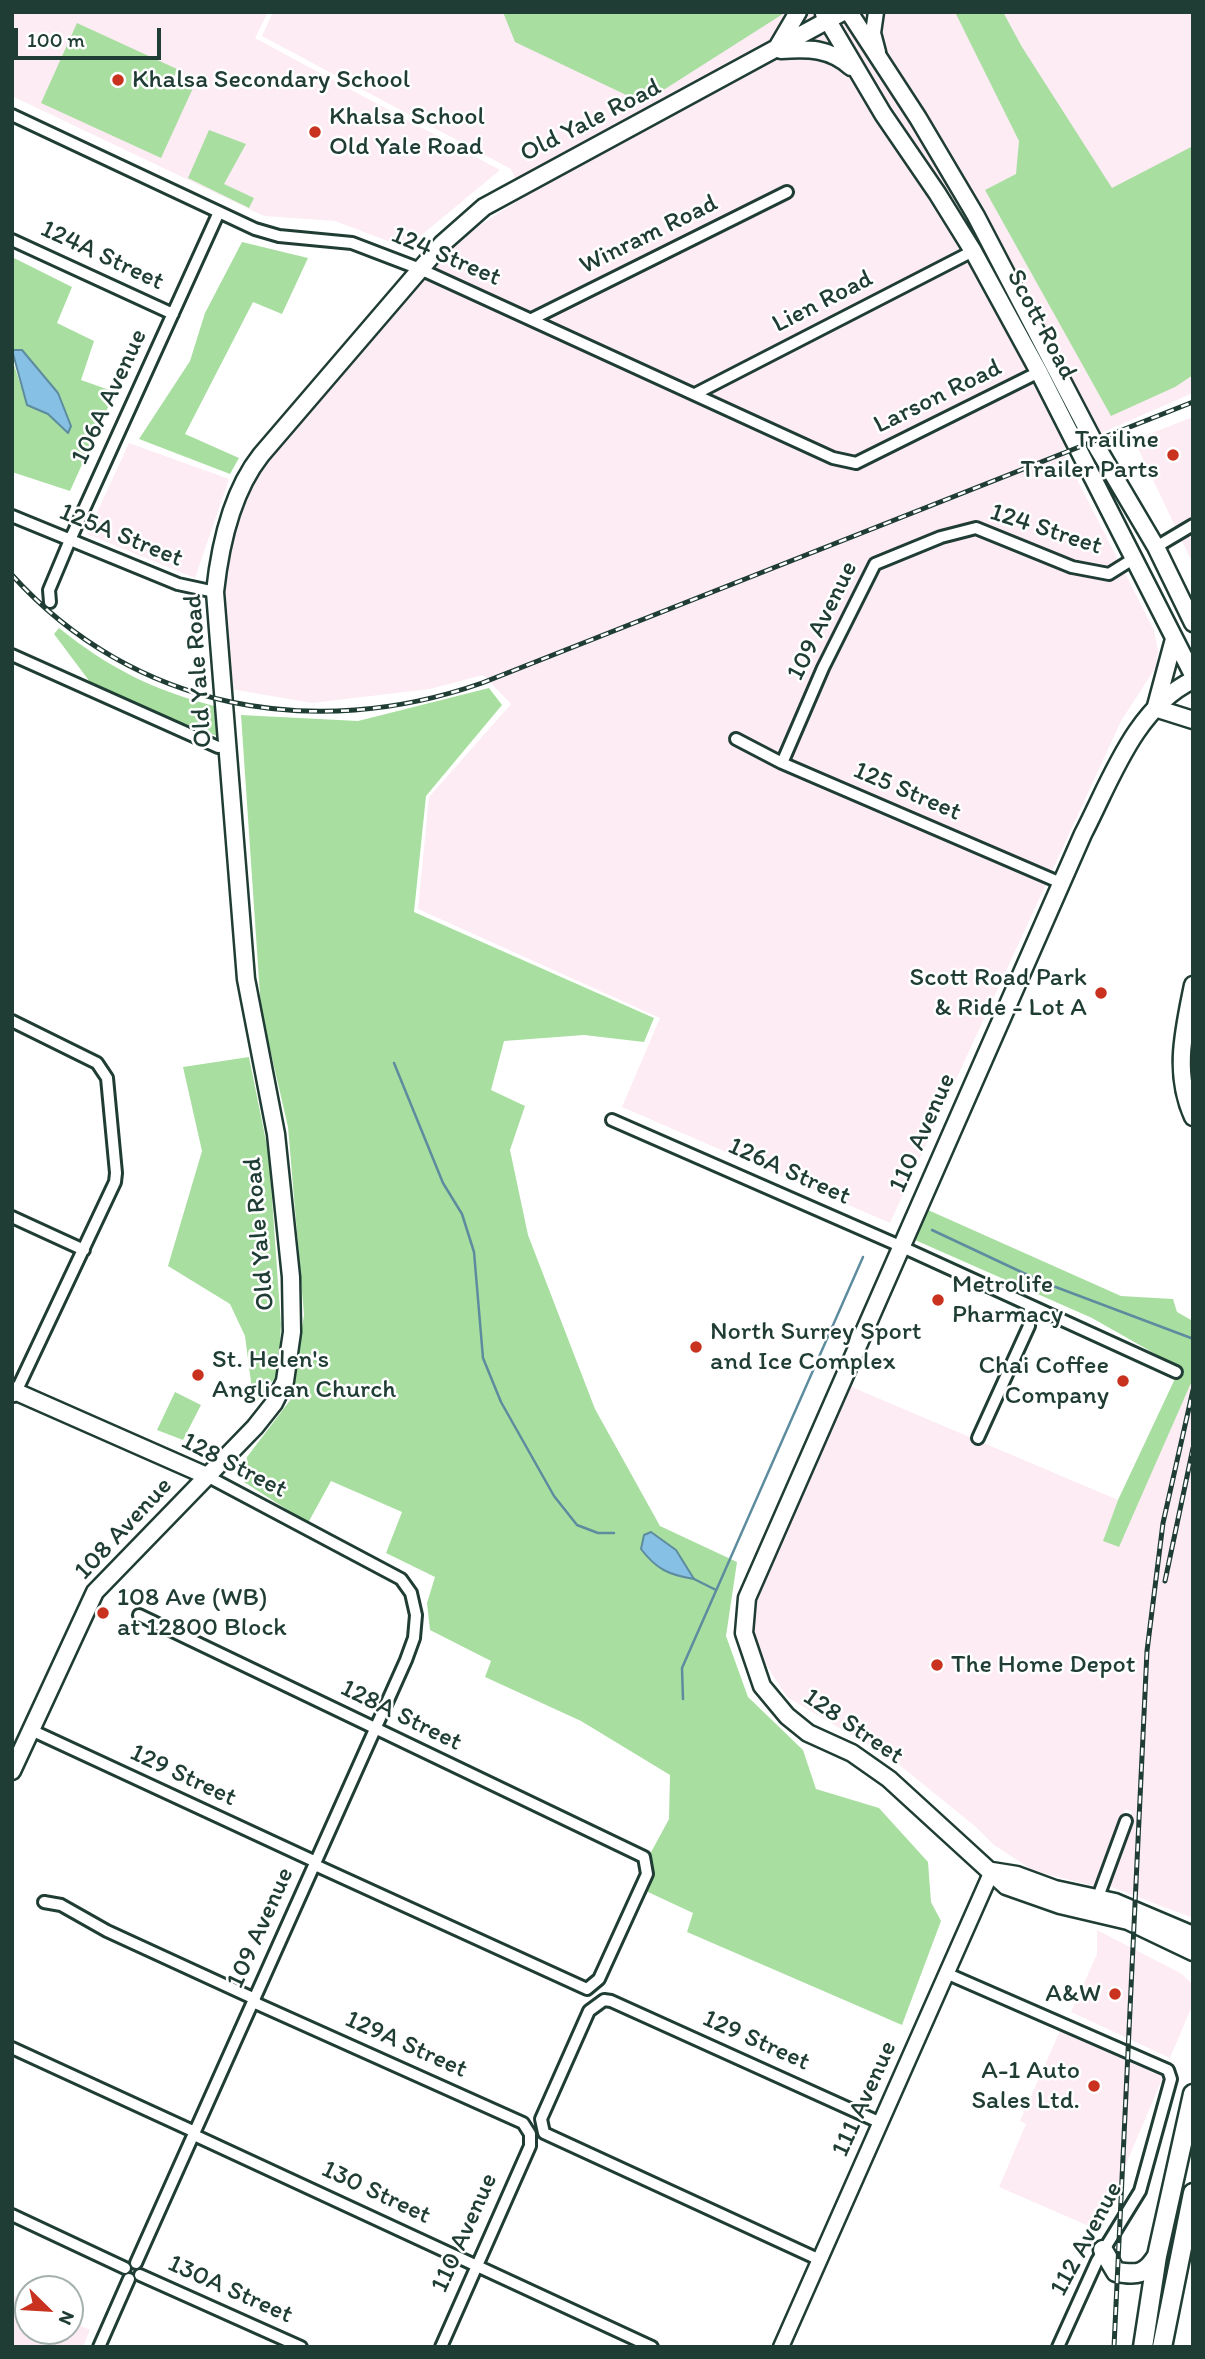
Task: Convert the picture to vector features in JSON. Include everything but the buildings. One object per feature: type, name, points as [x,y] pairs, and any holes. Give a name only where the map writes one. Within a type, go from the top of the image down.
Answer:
[{"type":"main road","points":[[775,51],[798,12]]},
{"type":"main road","name":"Old Yale Road","points":[[207,1476],[255,1427],[274,1403],[285,1381],[292,1332],[291,1277],[276,1134],[246,979],[215,592],[224,541],[245,478],[321,384],[454,231],[503,195],[775,51],[825,17],[846,12]]},
{"type":"main road","name":"Scott Road","points":[[846,12],[881,63],[976,216],[1094,442],[1156,547],[1193,623]]},
{"type":"main road","name":"Scott Road","points":[[825,17],[972,251],[1039,372],[1193,675]]},
{"type":"main road","points":[[775,51],[821,50],[840,57],[859,73]]},
{"type":"main road","points":[[1174,639],[1155,708],[1193,720]]},
{"type":"main road","name":"110 Avenue","points":[[744,1633],[747,1598],[1061,883],[1137,730],[1155,708],[1179,687],[1193,680]]},
{"type":"main road","points":[[1193,985],[1180,1064],[1185,1097],[1193,1117]]},
{"type":"main road","name":"128 Street","points":[[14,1394],[207,1476]]},
{"type":"main road","name":"108 Avenue","points":[[12,1771],[17,1746],[31,1730],[95,1592],[207,1476]]},
{"type":"main road","name":"128 Street","points":[[744,1633],[761,1686],[787,1716],[808,1732],[852,1753],[889,1779],[1006,1885],[1060,1905],[1128,1921],[1193,1952]]},
{"type":"main road","name":"128 Street","points":[[992,1871],[1098,1897],[1148,1914],[1193,1935]]},
{"type":"main road","points":[[1143,2347],[1157,2256],[1193,2094]]},
{"type":"main road","points":[[1162,2347],[1193,2193]]},
{"type":"main road","points":[[1104,2250],[1116,2272],[1138,2275],[1149,2268],[1157,2256]]},
{"type":"street","points":[[876,12],[873,33],[881,63]]},
{"type":"street","name":"124 Street","points":[[12,115],[219,212],[279,236],[352,243],[420,270],[833,458],[856,463]]},
{"type":"street","name":"Winram Road","points":[[532,319],[787,192]]},
{"type":"street","name":"106A Avenue","points":[[50,602],[49,590],[70,540],[219,212]]},
{"type":"street","name":"124A Street","points":[[12,240],[173,314]]},
{"type":"street","name":"Lien Road","points":[[695,394],[972,251]]},
{"type":"street","name":"Larson Road","points":[[856,463],[1039,372]]},
{"type":"street","name":"125A Street","points":[[12,516],[178,584],[215,592]]},
{"type":"street","points":[[1156,547],[1193,525]]},
{"type":"street","name":"124 Street","points":[[941,537],[976,528],[1072,567],[1109,574],[1133,559]]},
{"type":"street","name":"109 Avenue","points":[[782,763],[823,668],[875,564],[941,537]]},
{"type":"street","points":[[12,655],[218,747],[229,746]]},
{"type":"street","name":"125 Street","points":[[736,739],[782,763],[1061,883]]},
{"type":"street","points":[[12,1021],[97,1063],[107,1078],[115,1182],[14,1394]]},
{"type":"street","name":"126A Street","points":[[612,1120],[900,1246],[1176,1373]]},
{"type":"street","points":[[12,1217],[84,1250]]},
{"type":"street","points":[[978,1438],[1029,1326],[1030,1307]]},
{"type":"street","name":"128 Street","points":[[207,1476],[303,1530],[392,1572],[408,1588],[416,1608]]},
{"type":"street","name":"109 Avenue","points":[[136,2263],[411,1649],[416,1630],[416,1608]]},
{"type":"street","name":"128A Street","points":[[139,1615],[644,1857],[647,1874],[597,1983],[587,1989]]},
{"type":"street","name":"129 Street","points":[[31,1730],[587,1989]]},
{"type":"street","points":[[1098,1897],[1126,1821]]},
{"type":"street","name":"111 Avenue","points":[[781,2347],[992,1871]]},
{"type":"street","name":"129A Street","points":[[44,1902],[61,1905],[107,1931],[523,2123],[531,2139]]},
{"type":"street","name":"112 Avenue","points":[[948,1974],[1168,2070],[1170,2087],[1140,2191],[1104,2250],[1058,2347]]},
{"type":"street","name":"129 Street","points":[[820,2260],[548,2137],[541,2119],[589,2011],[604,2000],[611,2001],[881,2123]]},
{"type":"street","name":"130 Street","points":[[12,2048],[652,2347]]},
{"type":"street","name":"110 Avenue","points":[[441,2347],[531,2139]]},
{"type":"street","name":"130A Street","points":[[12,2215],[125,2267]]},
{"type":"street","points":[[99,2347],[135,2277],[136,2263],[131,2263],[125,2267],[124,2273],[135,2277]]},
{"type":"street","name":"130A Street","points":[[135,2277],[301,2347]]},
{"type":"shaded area","points":[[12,12],[268,12],[255,38],[500,170],[406,248],[335,221],[264,216],[12,96]]},
{"type":"shaded area","points":[[273,12],[1193,12],[1193,393],[1062,450],[1154,630],[1158,651],[1156,667],[1121,721],[890,1223],[622,1107],[660,1018],[418,909],[429,797],[511,704],[483,675],[430,689],[312,703],[231,689],[221,605],[227,552],[248,481],[311,404],[463,236],[524,197],[511,169],[262,36]]},
{"type":"shaded area","points":[[1193,417],[1193,564],[1134,440]]},
{"type":"shaded area","points":[[129,443],[229,479],[195,578],[87,534]]},
{"type":"shaded area","points":[[1191,1383],[1193,1918],[1109,1886],[1132,1811],[1125,1809],[1094,1886],[1034,1871],[994,1845],[976,1827],[892,1759],[787,1697],[759,1654],[753,1623],[758,1588],[847,1385],[1118,1500],[1104,1540]]},
{"type":"shaded area","points":[[1097,1930],[1182,1974],[1193,1985],[1193,2004],[1170,2058],[1071,2012],[1097,1954]]},
{"type":"shaded area","points":[[1060,2031],[1163,2077],[1098,2230],[999,2187],[1026,2124],[1020,2121]]},
{"type":"shaded area","points":[[12,2295],[14,2345],[84,2345],[83,2347],[12,2347]]},
{"type":"shaded area","points":[[84,2327],[90,2330],[84,2345]]},
{"type":"green space","points":[[503,12],[786,12],[643,103],[515,42]]},
{"type":"green space","points":[[955,12],[1003,12],[1022,47],[1112,188],[1193,146],[1193,375],[1175,387],[1111,416],[985,190],[1016,174],[1019,141]]},
{"type":"green space","points":[[77,23],[177,69],[174,78],[193,88],[161,158],[41,103]]},
{"type":"green space","points":[[209,130],[246,144],[224,184],[254,198],[249,208],[188,178]]},
{"type":"green space","points":[[242,242],[308,258],[282,314],[253,302],[185,434],[239,458],[230,474],[139,439],[190,361],[205,313]]},
{"type":"green space","points":[[12,257],[72,287],[57,323],[94,341],[81,380],[115,392],[70,491],[12,472],[12,359],[27,404],[48,414],[68,433],[58,393],[22,350],[12,350]]},
{"type":"green space","points":[[59,628],[95,655],[132,676],[214,706],[217,736],[96,690],[54,634]]},
{"type":"green space","points":[[489,688],[502,705],[426,796],[414,912],[654,1018],[644,1042],[584,1035],[504,1041],[491,1090],[525,1106],[510,1150],[528,1235],[595,1409],[660,1526],[737,1562],[726,1636],[748,1697],[803,1750],[816,1789],[879,1808],[928,1862],[931,1902],[941,1921],[902,2025],[687,1932],[693,1913],[648,1892],[649,1856],[669,1819],[670,1775],[581,1721],[485,1677],[491,1661],[430,1630],[427,1603],[435,1577],[386,1553],[402,1512],[331,1481],[308,1523],[244,1482],[247,1457],[291,1399],[304,1315],[288,1127],[261,1010],[241,715],[358,721]]},
{"type":"green space","points":[[249,1057],[269,1156],[281,1325],[278,1374],[254,1405],[245,1336],[230,1304],[168,1266],[202,1151],[183,1067]]},
{"type":"green space","points":[[928,1210],[1121,1296],[1173,1299],[1177,1312],[1193,1321],[1191,1383],[1119,1547],[1103,1541],[1118,1500],[1180,1368],[1092,1318],[915,1240]]},
{"type":"green space","points":[[175,1392],[201,1405],[183,1440],[157,1430]]},
{"type":"water","points":[[12,350],[22,350],[58,393],[71,426],[68,433],[48,414],[27,405]]},
{"type":"water","points":[[651,1532],[676,1550],[694,1579],[664,1570],[652,1562],[641,1549],[644,1535]]},
{"type":"waterway","points":[[394,1063],[443,1183],[462,1214],[474,1252],[483,1358],[501,1402],[554,1496],[577,1525],[598,1533],[614,1533]]},
{"type":"waterway","points":[[932,1230],[1032,1277]]},
{"type":"waterway","points":[[683,1699],[682,1668],[863,1257]]},
{"type":"waterway","points":[[1053,1286],[1191,1338]]},
{"type":"waterway","points":[[694,1579],[716,1590]]},
{"type":"railway","points":[[12,575],[60,621],[113,657],[170,684],[230,702],[292,710],[355,710],[419,701],[482,683],[1193,402]]},
{"type":"railway","points":[[1114,2347],[1147,1651],[1163,1523],[1193,1390]]},
{"type":"railway","points":[[1165,1581],[1193,1448]]},
{"type":"place","name":"Khalsa Secondary School","points":[[118,80]]},
{"type":"place","name":"Khalsa School Old Yale Road","points":[[315,132]]},
{"type":"place","name":"Trailine Trailer Parts","points":[[1173,455]]},
{"type":"place","name":"Scott Road Park & Ride - Lot A","points":[[1101,993]]},
{"type":"place","name":"Metrolife Pharmacy","points":[[938,1300]]},
{"type":"place","name":"North Surrey Sport and Ice Complex","points":[[696,1347]]},
{"type":"place","name":"St. Helen's Anglican Church","points":[[198,1375]]},
{"type":"place","name":"Chai Coffee Company","points":[[1123,1381]]},
{"type":"place","name":"108 Ave (WB) at 12800 Block","points":[[103,1613]]},
{"type":"place","name":"The Home Depot","points":[[937,1665]]},
{"type":"place","name":"A&W","points":[[1115,1994]]},
{"type":"place","name":"A-1 Auto Sales Ltd.","points":[[1094,2086]]}]
